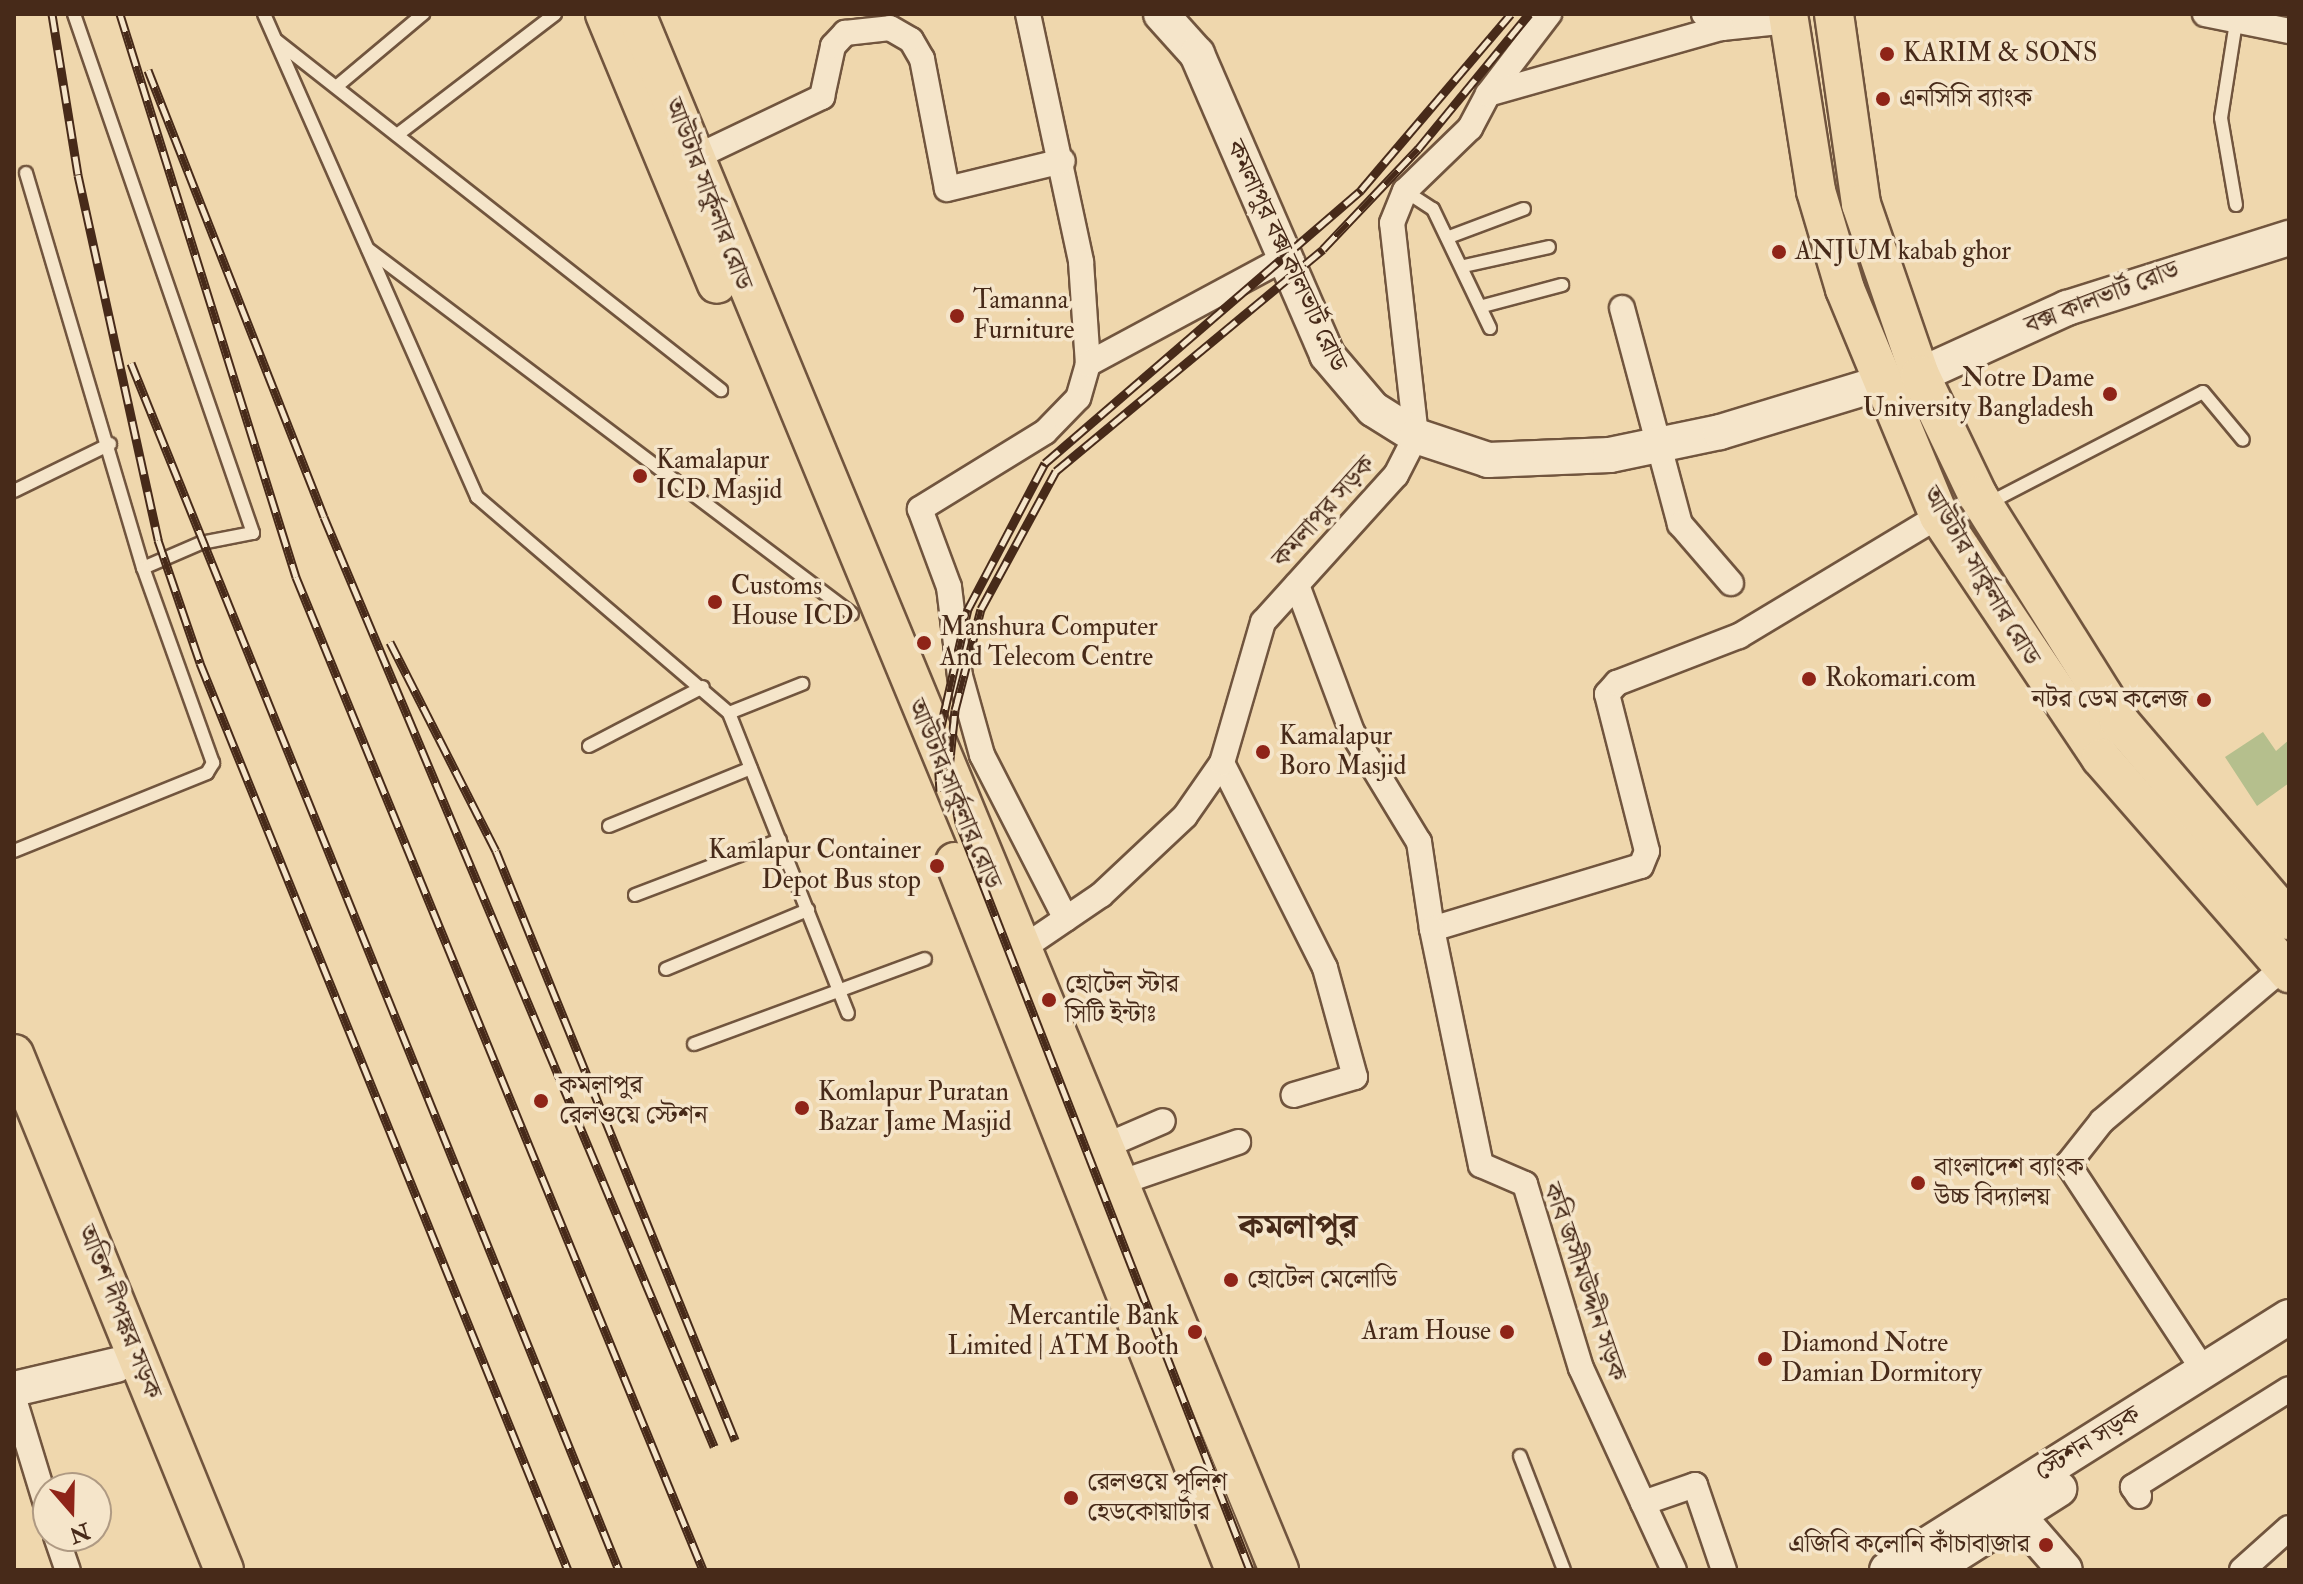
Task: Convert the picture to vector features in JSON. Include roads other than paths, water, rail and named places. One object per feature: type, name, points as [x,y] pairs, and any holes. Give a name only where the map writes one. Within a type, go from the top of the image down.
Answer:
[{"type":"main road","name":"আউটার সার্কুলার রোড","points":[[605,14],[852,614],[1235,1570]]},
{"type":"main road","name":"আউটার সার্কুলার রোড","points":[[636,14],[1020,950],[1279,1570]]},
{"type":"main road","name":"আউটার সার্কুলার রোড","points":[[1834,14],[1861,204],[1920,375],[1984,505],[2119,721],[2289,919]]},
{"type":"main road","name":"আউটার সার্কুলার রোড","points":[[1789,17],[1816,191],[1878,384],[1939,516],[2101,758],[2286,971]]},
{"type":"main road","name":"অতিশ দীপঙ্কর সড়ক","points":[[14,1054],[224,1570]]},
{"type":"main road","name":"অতিশ দীপঙ্কর সড়ক","points":[[14,1122],[198,1570]]},
{"type":"street","points":[[1028,14],[1063,161],[1088,364],[1078,398],[1045,432],[920,509],[949,587],[960,676],[982,755],[1066,919]]},
{"type":"street","name":"কমলাপুর বক্স কালভার্ট রোড","points":[[1161,14],[1197,54],[1283,259],[1346,384],[1416,436],[1488,460],[1538,463],[1658,445],[1878,384]]},
{"type":"street","points":[[1416,436],[1392,223],[1405,191],[1470,128],[1488,94],[1549,14]]},
{"type":"street","points":[[2205,14],[2236,22],[2264,20],[2289,31]]},
{"type":"street","points":[[1488,94],[1713,21],[1789,17]]},
{"type":"street","points":[[696,157],[822,97],[833,46],[845,33],[890,28],[911,40],[922,59],[947,189],[1063,161]]},
{"type":"street","name":"বক্স কালভার্ট রোড","points":[[1920,375],[2067,308],[2289,238]]},
{"type":"street","points":[[1088,364],[1283,259]]},
{"type":"street","points":[[1622,308],[1680,524],[1731,583]]},
{"type":"street","name":"কমলাপুর সড়ক","points":[[1020,950],[1066,919],[1151,852],[1222,763],[1263,622],[1396,475],[1416,436]]},
{"type":"street","points":[[1297,585],[1352,732],[1419,842],[1432,929],[1641,866],[1647,851],[1607,694],[1617,683],[1739,636],[1939,516]]},
{"type":"street","points":[[1222,763],[1325,968],[1355,1077],[1294,1095]]},
{"type":"street","name":"কবি জসীমউদ্দীন সড়ক","points":[[1432,929],[1481,1165],[1525,1184],[1581,1368],[1674,1570]]},
{"type":"street","points":[[2204,1371],[2068,1164],[2102,1121],[2286,971]]},
{"type":"street","points":[[1103,1147],[1163,1121]]},
{"type":"street","points":[[1119,1183],[1238,1142]]},
{"type":"street","name":"স্টেশন সড়ক","points":[[1932,1570],[2009,1507],[2204,1371],[2289,1317]]},
{"type":"street","name":"স্টেশন সড়ক","points":[[1887,1570],[2009,1507],[2289,1342]]},
{"type":"street","points":[[14,1389],[116,1365]]},
{"type":"street","points":[[2139,1496],[2133,1487],[2258,1414],[2289,1389]]},
{"type":"street","points":[[14,1399],[36,1472]]},
{"type":"street","points":[[1643,1503],[1695,1485],[1724,1570]]},
{"type":"street","points":[[2009,1507],[2065,1570]]},
{"type":"street","points":[[2242,1570],[2289,1528]]},
{"type":"lane","points":[[74,14],[253,533],[201,543],[143,568]]},
{"type":"lane","points":[[264,14],[477,497],[703,687],[729,713],[848,1013]]},
{"type":"lane","points":[[336,87],[423,14]]},
{"type":"lane","points":[[397,135],[555,14]]},
{"type":"lane","points":[[2236,22],[2221,118],[2236,205]]},
{"type":"lane","points":[[275,39],[721,390]]},
{"type":"lane","points":[[14,851],[207,773],[213,763],[143,568],[110,444],[26,173]]},
{"type":"lane","points":[[1405,191],[1433,209],[1464,266],[1490,328]]},
{"type":"lane","points":[[1449,237],[1524,209]]},
{"type":"lane","points":[[365,247],[852,614]]},
{"type":"lane","points":[[1464,266],[1549,247]]},
{"type":"lane","points":[[1483,306],[1562,285]]},
{"type":"lane","points":[[1984,505],[2203,392],[2243,440]]},
{"type":"lane","points":[[14,491],[110,444]]},
{"type":"lane","points":[[729,713],[802,684]]},
{"type":"lane","points":[[589,746],[703,687]]},
{"type":"lane","points":[[609,826],[751,768]]},
{"type":"lane","points":[[635,895],[780,840]]},
{"type":"lane","points":[[666,969],[808,910]]},
{"type":"lane","points":[[694,1044],[925,959]]},
{"type":"lane","points":[[1520,1456],[1564,1570]]},
{"type":"railway","points":[[52,14],[78,175],[158,540],[200,663],[568,1570]]},
{"type":"railway","points":[[120,14],[296,577],[703,1570]]},
{"type":"railway","points":[[940,791],[937,744],[968,609],[1045,463],[1361,190],[1511,14]]},
{"type":"railway","points":[[1250,1570],[959,823],[949,769],[955,710],[981,609],[1056,471],[1323,249],[1418,149],[1529,14]]},
{"type":"railway","points":[[148,70],[324,517],[714,1446]]},
{"type":"railway","points":[[131,363],[619,1570]]},
{"type":"railway","points":[[390,642],[496,851],[735,1440]]},
{"type":"place","name":"KARIM & SONS","points":[[1887,54]]},
{"type":"place","name":"এনসিসি ব্যাংক","points":[[1883,99]]},
{"type":"place","name":"ANJUM kabab ghor","points":[[1779,252]]},
{"type":"place","name":"Tamanna Furniture","points":[[957,316]]},
{"type":"place","name":"Notre Dame University Bangladesh","points":[[2110,394]]},
{"type":"place","name":"Kamalapur ICD Masjid","points":[[640,476]]},
{"type":"place","name":"Customs House ICD","points":[[715,602]]},
{"type":"place","name":"Manshura Computer And Telecom Centre","points":[[924,643]]},
{"type":"place","name":"Rokomari.com","points":[[1809,679]]},
{"type":"place","name":"নটর ডেম কলেজ","points":[[2204,700]]},
{"type":"place","name":"Kamalapur Boro Masjid","points":[[1263,752]]},
{"type":"place","name":"Kamlapur Container Depot Bus stop","points":[[937,866]]},
{"type":"place","name":"হোটেল স্টার সিটি ইন্টাঃ","points":[[1049,1000]]},
{"type":"place","name":"কমলাপুর রেলওয়ে স্টেশন","points":[[541,1101]]},
{"type":"place","name":"Komlapur Puratan Bazar Jame Masjid","points":[[802,1108]]},
{"type":"place","name":"বাংলাদেশ ব্যাংক উচ্চ বিদ্যালয়","points":[[1918,1183]]},
{"type":"place","name":"হোটেল মেলোডি","points":[[1231,1280]]},
{"type":"place","name":"Mercantile Bank Limited | ATM Booth","points":[[1195,1332]]},
{"type":"place","name":"Aram House","points":[[1507,1332]]},
{"type":"place","name":"Diamond Notre Damian Dormitory","points":[[1765,1359]]},
{"type":"place","name":"রেলওয়ে পুলিশ হেডকোয়ার্টার","points":[[1071,1498]]},
{"type":"place","name":"এজিবি কলোনি কাঁচাবাজার","points":[[2046,1545]]},
{"type":"district","name":"কমলাপুর","points":[[1298,1227]]}]
